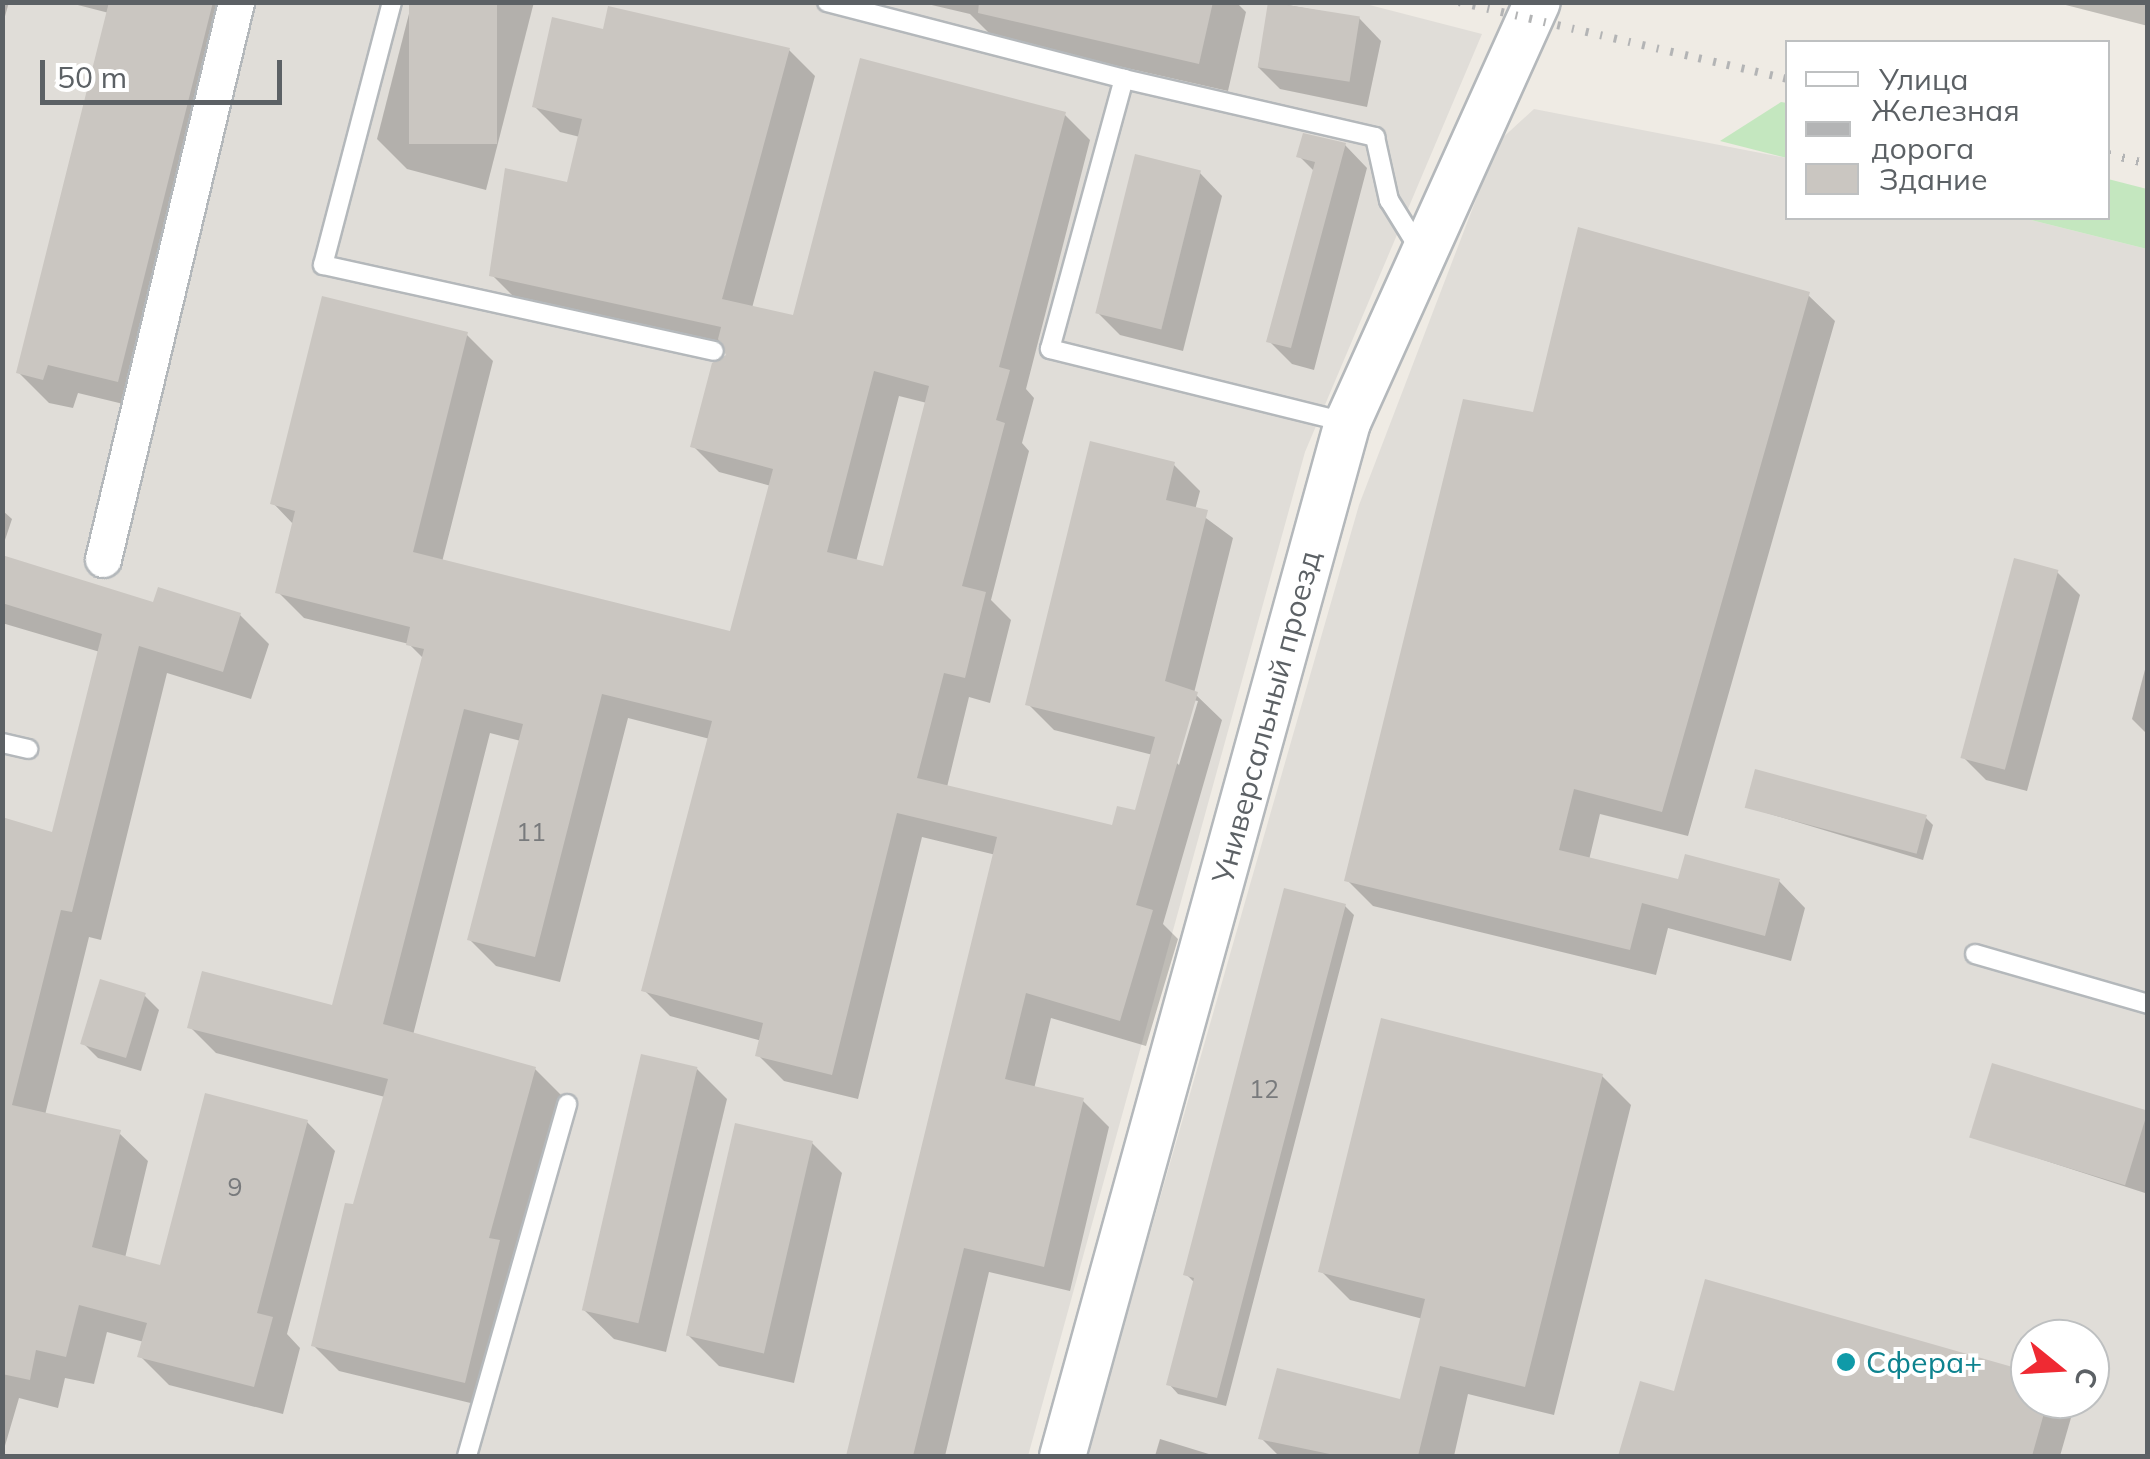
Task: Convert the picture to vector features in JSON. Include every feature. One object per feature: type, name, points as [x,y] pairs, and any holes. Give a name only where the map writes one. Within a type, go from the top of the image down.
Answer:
[{"type":"street","points":[[103,559],[236,2]]},
{"type":"street","name":"Универсальный проезд","points":[[1062,1456],[1347,422],[1537,2]]},
{"type":"lane","points":[[392,2],[322,265],[714,351]]},
{"type":"lane","points":[[827,2],[1124,79],[1375,137],[1389,200],[1423,255]]},
{"type":"lane","points":[[1124,79],[1050,348],[1347,422]]},
{"type":"lane","points":[[2,744],[28,749]]},
{"type":"lane","points":[[1976,954],[2148,1004]]},
{"type":"lane","points":[[466,1456],[567,1104]]},
{"type":"shaded area","points":[[1358,2],[1482,34],[1305,452],[1028,1456],[3,1456],[3,3]]},
{"type":"shaded area","points":[[1534,109],[1785,158],[1785,220],[2031,220],[2147,249],[2147,1456],[1086,1456],[1359,505],[1498,142]]},
{"type":"green space","points":[[1781,102],[1785,103],[1785,157],[1720,141]]},
{"type":"green space","points":[[2110,180],[2147,189],[2147,249],[2031,220],[2110,220]]},
{"type":"building","points":[[109,2],[213,2],[118,382],[48,365],[43,380],[16,373]]},
{"type":"building","points":[[409,2],[497,2],[497,144],[409,144]]},
{"type":"building","points":[[979,2],[1213,2],[1199,64],[978,13]]},
{"type":"building","points":[[1268,2],[1360,17],[1350,82],[1258,67]]},
{"type":"building","points":[[608,6],[790,48],[722,299],[793,315],[860,58],[1066,112],[999,367],[1010,370],[996,420],[1005,423],[962,586],[986,592],[965,678],[944,673],[917,778],[1112,825],[1117,806],[1135,810],[1155,737],[1025,705],[1090,441],[1175,462],[1166,500],[1208,510],[1165,681],[1198,692],[1136,905],[1153,910],[1120,1021],[1026,993],[1005,1079],[1084,1098],[1044,1267],[964,1248],[913,1456],[846,1456],[997,837],[897,813],[832,1075],[755,1056],[763,1023],[641,991],[712,721],[602,694],[535,957],[467,940],[523,724],[464,709],[383,1024],[536,1067],[489,1238],[500,1240],[465,1383],[311,1346],[345,1203],[353,1204],[388,1079],[187,1028],[202,971],[332,1005],[424,649],[406,645],[410,627],[275,593],[295,511],[270,504],[322,296],[468,332],[413,552],[730,631],[773,469],[690,447],[712,363],[726,355],[718,339],[721,327],[489,276],[505,168],[567,182],[582,119],[532,107],[552,17],[603,29]],"holes":[[[874,371],[929,386],[883,566],[827,552]]]},
{"type":"building","points":[[1303,133],[1346,143],[1291,348],[1266,342],[1315,162],[1296,157]]},
{"type":"building","points":[[1135,154],[1201,170],[1161,330],[1095,313]]},
{"type":"building","points":[[1578,227],[1810,292],[1662,812],[1574,789],[1559,850],[1678,879],[1685,854],[1780,879],[1765,936],[1642,903],[1630,950],[1344,881],[1463,399],[1533,412]]},
{"type":"building","points":[[2,555],[153,602],[158,587],[241,613],[223,672],[139,646],[72,912],[61,910],[12,1105],[121,1130],[92,1247],[160,1265],[205,1093],[308,1120],[257,1313],[273,1317],[254,1387],[137,1357],[147,1323],[79,1305],[66,1357],[36,1350],[30,1380],[2,1374],[2,817],[52,832],[102,634],[2,603]]},
{"type":"building","points":[[2014,558],[2058,570],[2005,770],[1960,758]]},
{"type":"building","points":[[1755,769],[1927,815],[1917,854],[1745,808]]},
{"type":"building","points":[[1284,888],[1346,904],[1217,1398],[1166,1385],[1194,1278],[1183,1275]]},
{"type":"building","points":[[100,979],[146,993],[126,1058],[80,1044]]},
{"type":"building","points":[[1381,1018],[1603,1074],[1525,1387],[1440,1366],[1418,1456],[1339,1456],[1258,1439],[1277,1368],[1400,1399],[1425,1299],[1318,1272]]},
{"type":"building","points":[[641,1054],[698,1067],[638,1323],[582,1310]]},
{"type":"building","points":[[1992,1063],[2148,1111],[2125,1185],[1969,1138]]},
{"type":"building","points":[[735,1123],[813,1141],[764,1353],[686,1335]]},
{"type":"building","name":"Сфера+","points":[[1705,1279],[2010,1366],[2010,1419],[2042,1419],[2032,1456],[1618,1456],[1640,1381],[1674,1391]]},
{"type":"railway","points":[[1459,2],[1785,78]]},
{"type":"railway","points":[[2110,154],[2148,164]]},
{"type":"place","name":"Сфера+","points":[[1846,1362]]}]
